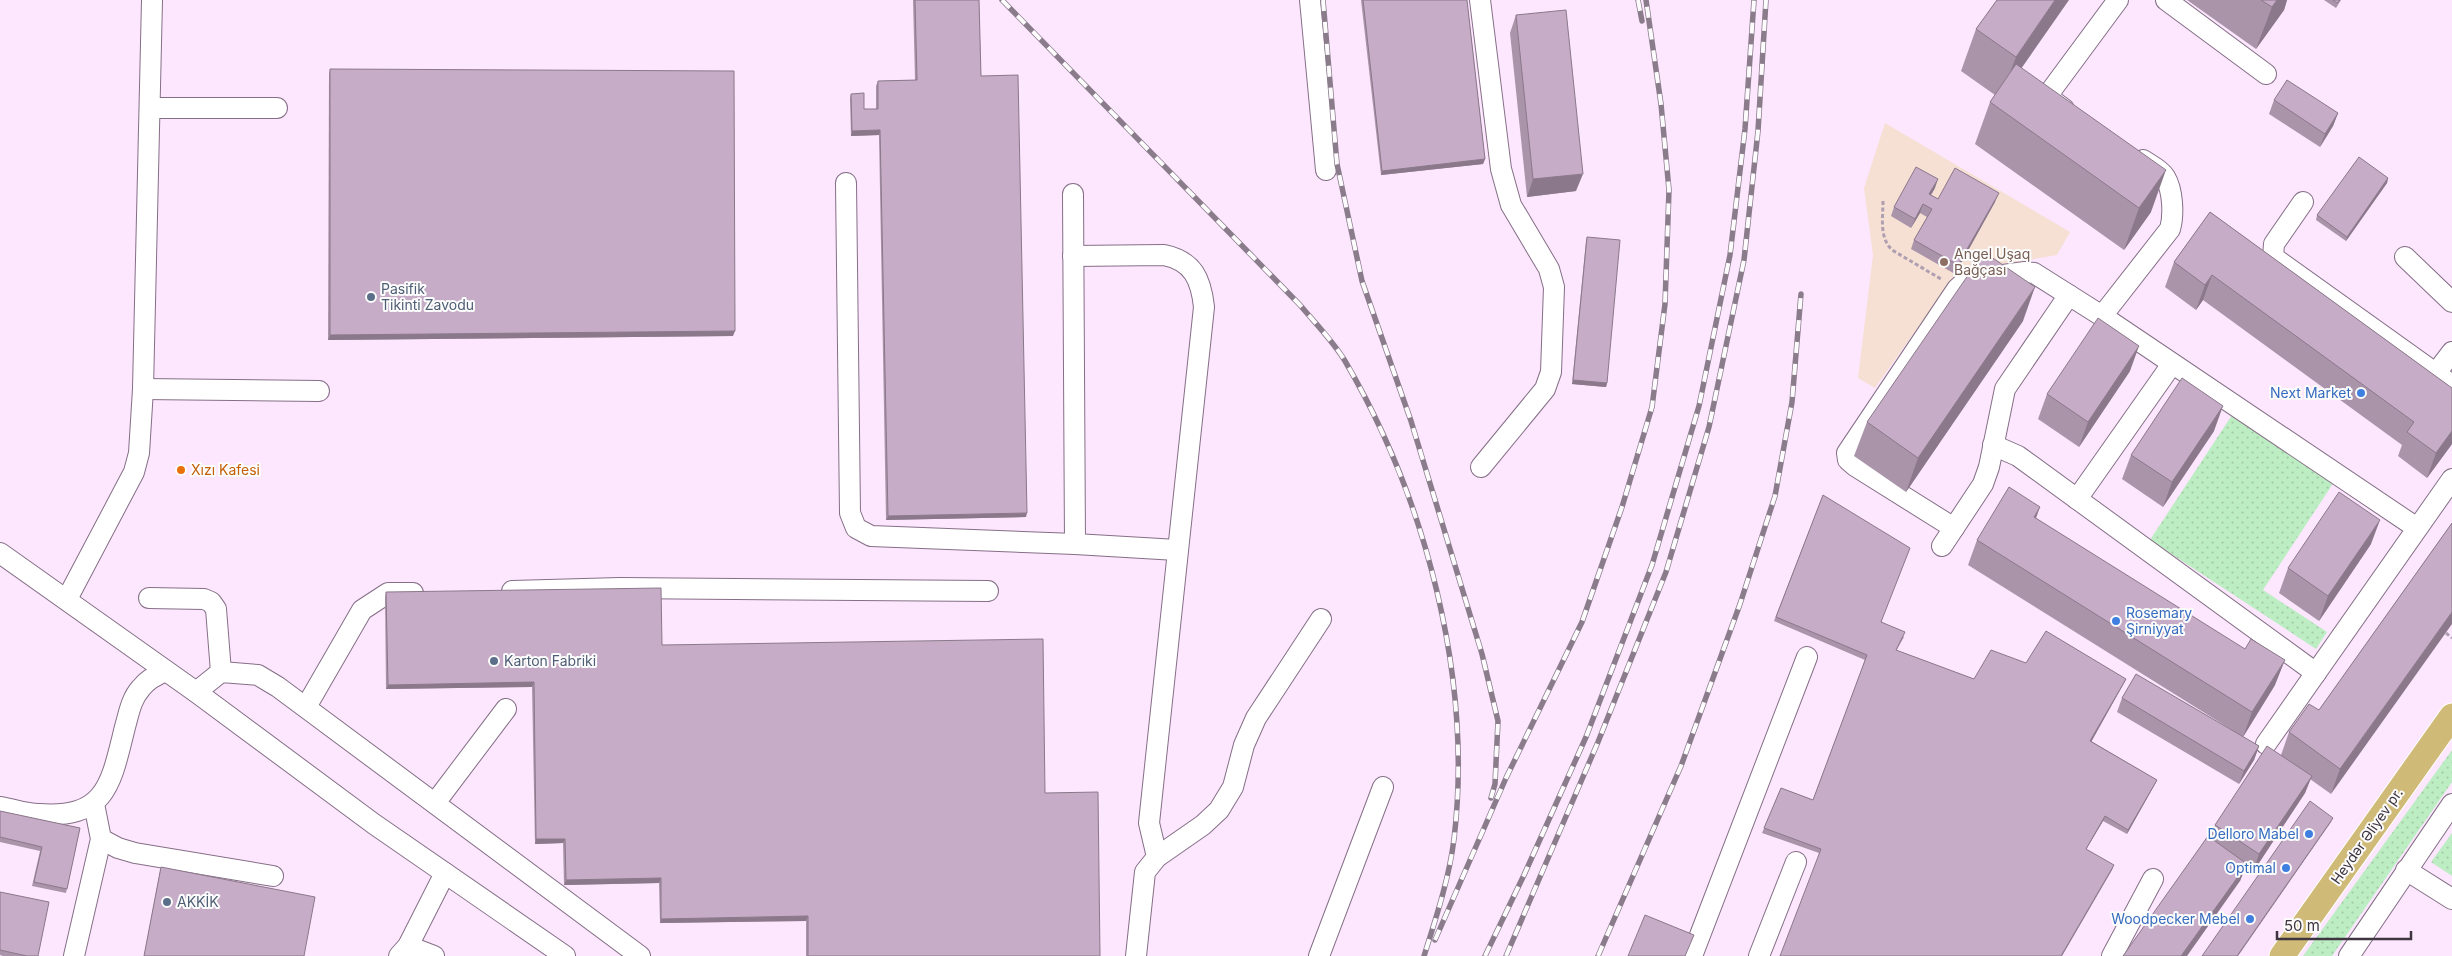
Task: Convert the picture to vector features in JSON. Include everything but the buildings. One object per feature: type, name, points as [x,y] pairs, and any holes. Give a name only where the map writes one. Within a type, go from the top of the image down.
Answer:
[{"type":"main road","name":"Heydər Əliyev pr.","points":[[2282,956],[2452,716]]},
{"type":"street","points":[[67,599],[134,472],[139,452],[143,389],[152,0]]},
{"type":"street","points":[[1310,0],[1326,170]]},
{"type":"street","points":[[1480,0],[1501,169],[1511,205],[1549,269],[1554,287],[1551,372],[1545,389],[1481,467]]},
{"type":"street","points":[[2077,118],[2052,100],[2050,92],[2118,0]]},
{"type":"street","points":[[2166,0],[2266,74]]},
{"type":"street","points":[[150,108],[276,108]]},
{"type":"street","points":[[2102,316],[2170,229],[2174,214],[2166,178],[2159,170],[2126,149]]},
{"type":"street","points":[[846,183],[850,513],[856,528],[870,536],[1177,550]]},
{"type":"street","points":[[1073,194],[1075,544]]},
{"type":"street","points":[[2303,202],[2274,244],[2273,257],[2444,379],[2452,352]]},
{"type":"street","points":[[1073,256],[1164,255],[1178,258],[1190,267],[1202,288],[1204,307],[1149,823],[1157,857]]},
{"type":"street","points":[[2405,257],[2452,302]]},
{"type":"street","points":[[1954,528],[1854,466],[1848,460],[1847,453],[1957,289],[1967,280],[2025,272],[2034,273],[2102,316],[2417,528]]},
{"type":"street","points":[[1942,546],[1982,484],[1989,466],[2005,389],[2069,295]]},
{"type":"street","points":[[2077,499],[2172,364]]},
{"type":"street","points":[[143,389],[319,391]]},
{"type":"street","points":[[1993,445],[2018,456],[2316,673]]},
{"type":"street","points":[[2266,744],[2452,479]]},
{"type":"street","points":[[0,553],[196,692],[374,824],[445,873],[553,953]]},
{"type":"street","points":[[491,591],[620,588],[988,591]]},
{"type":"street","points":[[306,707],[362,610],[388,593],[433,592]]},
{"type":"street","points":[[149,598],[204,599],[211,602],[216,609],[221,672]]},
{"type":"street","points":[[1136,956],[1146,872],[1157,857],[1203,825],[1219,810],[1233,787],[1244,745],[1256,718],[1320,619]]},
{"type":"street","points":[[1692,956],[1807,657]]},
{"type":"street","points":[[0,807],[36,814],[58,815],[75,813],[94,804],[107,786],[116,765],[131,704],[140,688],[152,677],[166,671]]},
{"type":"street","points":[[196,692],[221,672],[258,675],[306,707],[640,956]]},
{"type":"street","points":[[434,803],[506,709]]},
{"type":"street","points":[[1319,956],[1383,787]]},
{"type":"street","points":[[74,956],[101,839],[94,804]]},
{"type":"street","points":[[2356,954],[2406,870],[2452,804]]},
{"type":"street","points":[[101,839],[118,848],[135,853],[273,876]]},
{"type":"street","points":[[1759,956],[1796,862]]},
{"type":"street","points":[[2406,870],[2452,899]]},
{"type":"street","points":[[434,956],[403,951],[445,873]]},
{"type":"street","points":[[2112,956],[2153,879]]},
{"type":"path","points":[[1884,201],[1883,234],[1886,244],[1892,250],[1957,289]]},
{"type":"path","points":[[2446,633],[2452,638]]},
{"type":"shaded area","name":"Angel Uşaq Bağçası","points":[[1885,123],[2070,232],[2057,255],[1974,269],[1946,288],[1875,388],[1858,378],[1873,255],[1864,188]]},
{"type":"green space","points":[[2232,415],[2334,482],[2263,590],[2327,632],[2316,649],[2150,540]]},
{"type":"green space","points":[[2452,750],[2452,782],[2332,956],[2303,956]]},
{"type":"green space","points":[[2452,833],[2452,876],[2431,862]]},
{"type":"railway","points":[[1002,0],[1300,305],[1324,332],[1345,361],[1374,415],[1399,471],[1420,531],[1437,592],[1449,654],[1456,716],[1458,778],[1454,839],[1445,884],[1424,956]]},
{"type":"railway","points":[[1323,0],[1337,164],[1362,281],[1411,421],[1482,654],[1498,721],[1495,784],[1491,798]]},
{"type":"railway","points":[[1638,0],[1642,21]]},
{"type":"railway","points":[[1435,940],[1506,778],[1582,622],[1622,507],[1652,407],[1665,304],[1669,190],[1661,104],[1646,0]]},
{"type":"railway","points":[[1485,956],[1586,737],[1652,565],[1699,406],[1730,255],[1745,129],[1754,0]]},
{"type":"railway","points":[[1506,956],[1598,742],[1666,572],[1709,427],[1744,260],[1758,131],[1766,0]]},
{"type":"railway","points":[[1598,956],[1681,766],[1740,604],[1775,496],[1792,402],[1801,294]]},
{"type":"place","name":"Angel Uşaq Bağçası","points":[[1944,262]]},
{"type":"place","name":"Pasifik Tikinti Zavodu","points":[[371,297]]},
{"type":"place","name":"Next Market","points":[[2361,393]]},
{"type":"place","name":"Xızı Kafesi","points":[[181,470]]},
{"type":"place","name":"Rosemary Şirniyyat","points":[[2116,621]]},
{"type":"place","name":"Karton Fabriki","points":[[494,661]]},
{"type":"place","name":"Delloro Mabel","points":[[2309,834]]},
{"type":"place","name":"Optimal","points":[[2286,868]]},
{"type":"place","name":"AKKİK","points":[[167,902]]},
{"type":"place","name":"Woodpecker Mebel","points":[[2250,919]]}]
